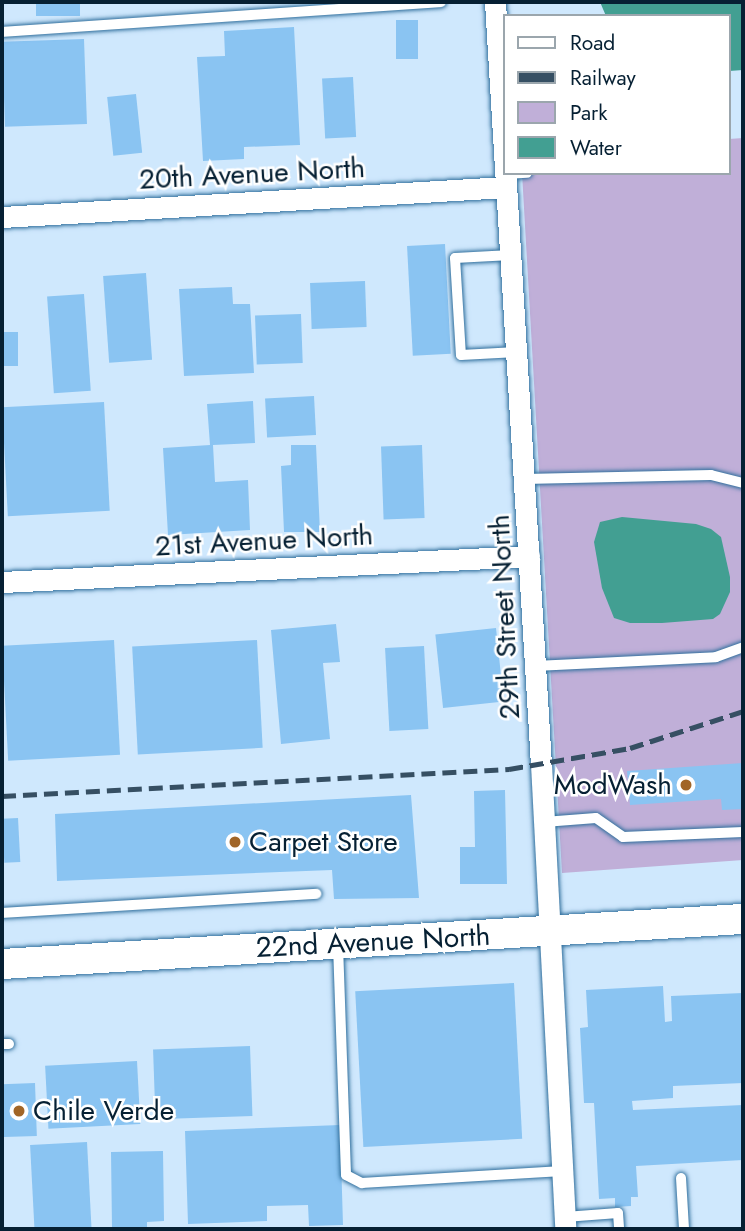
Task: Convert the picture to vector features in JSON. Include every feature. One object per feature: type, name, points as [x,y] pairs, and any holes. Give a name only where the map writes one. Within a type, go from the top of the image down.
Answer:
[{"type":"main road","name":"22nd Avenue North","points":[[2,964],[743,919]]},
{"type":"street","name":"29th Street North","points":[[495,2],[504,163]]},
{"type":"street","name":"29th Street North","points":[[505,181],[529,556],[565,1223]]},
{"type":"street","name":"20th Avenue North","points":[[2,217],[505,181]]},
{"type":"street","name":"21st Avenue North","points":[[2,582],[529,556]]},
{"type":"lane","points":[[2,32],[441,2]]},
{"type":"lane","points":[[505,181],[522,175]]},
{"type":"lane","points":[[511,255],[455,258],[459,327],[461,355],[517,352]]},
{"type":"lane","points":[[524,479],[711,475],[743,483]]},
{"type":"lane","points":[[535,666],[716,657],[743,647]]},
{"type":"lane","points":[[544,822],[596,818],[623,837],[743,832]]},
{"type":"lane","points":[[2,913],[316,894]]},
{"type":"lane","points":[[338,944],[346,1175],[362,1183],[562,1171]]},
{"type":"lane","points":[[681,1178],[684,1229]]},
{"type":"lane","points":[[565,1223],[618,1213],[619,1229]]},
{"type":"green space","points":[[743,138],[743,860],[562,873],[522,175],[731,175],[731,139]]},
{"type":"water","points":[[600,2],[743,2],[743,70],[731,71],[731,14],[605,14]]},
{"type":"water","points":[[622,517],[696,524],[711,529],[721,537],[730,577],[730,592],[720,614],[713,619],[662,623],[630,623],[614,618],[602,588],[594,542],[600,522]]},
{"type":"building","points":[[36,2],[80,2],[80,16],[36,16]]},
{"type":"building","points":[[396,20],[418,20],[418,59],[396,59]]},
{"type":"building","points":[[294,27],[300,145],[244,147],[244,159],[203,161],[197,57],[225,56],[224,31]]},
{"type":"building","points":[[84,39],[87,124],[5,127],[2,42]]},
{"type":"building","points":[[353,77],[356,137],[325,139],[322,79]]},
{"type":"building","points":[[136,94],[142,153],[113,156],[107,97]]},
{"type":"building","points":[[445,244],[451,354],[413,356],[407,246]]},
{"type":"building","points":[[146,273],[152,360],[109,363],[103,276]]},
{"type":"building","points":[[365,281],[367,327],[312,329],[310,283]]},
{"type":"building","points":[[232,287],[233,304],[250,304],[254,373],[184,376],[179,289]]},
{"type":"building","points":[[84,294],[91,391],[54,393],[47,297]]},
{"type":"building","points":[[301,314],[303,363],[257,365],[255,316]]},
{"type":"building","points":[[2,332],[18,332],[18,366],[2,366]]},
{"type":"building","points":[[314,396],[316,435],[267,438],[265,399]]},
{"type":"building","points":[[253,401],[255,443],[213,445],[215,482],[248,480],[250,530],[168,535],[163,448],[210,445],[207,404]]},
{"type":"building","points":[[104,402],[110,511],[8,516],[2,407]]},
{"type":"building","points":[[291,445],[316,445],[320,532],[284,532],[281,466],[291,465]]},
{"type":"building","points":[[422,445],[425,518],[384,519],[381,446]]},
{"type":"building","points":[[336,624],[340,662],[323,663],[330,739],[281,744],[271,630]]},
{"type":"building","points":[[496,628],[504,702],[443,708],[435,634]]},
{"type":"building","points":[[114,640],[120,755],[8,761],[2,646]]},
{"type":"building","points":[[257,640],[263,748],[138,754],[132,647]]},
{"type":"building","points":[[424,646],[428,729],[389,731],[385,648]]},
{"type":"building","name":"ModWash","points":[[743,763],[743,809],[722,810],[721,799],[630,805],[627,771]]},
{"type":"building","points":[[505,790],[507,884],[460,884],[460,847],[475,847],[474,791]]},
{"type":"building","name":"Carpet Store","points":[[411,795],[419,898],[334,899],[332,870],[57,881],[55,814]]},
{"type":"building","points":[[18,818],[20,862],[4,863],[2,819]]},
{"type":"building","points":[[514,983],[522,1139],[363,1147],[355,991]]},
{"type":"building","points":[[663,986],[665,1022],[672,1021],[671,996],[743,993],[743,1083],[673,1086],[673,1098],[632,1101],[633,1110],[743,1105],[743,1160],[636,1166],[638,1197],[631,1197],[631,1206],[615,1207],[615,1198],[599,1199],[594,1103],[584,1103],[580,1028],[588,1027],[586,990]]},
{"type":"building","points":[[250,1046],[252,1116],[156,1119],[153,1049]]},
{"type":"building","points":[[137,1061],[140,1124],[48,1129],[45,1066]]},
{"type":"building","name":"Chile Verde","points":[[35,1083],[37,1136],[4,1137],[2,1084]]},
{"type":"building","points":[[340,1125],[343,1225],[309,1226],[308,1205],[267,1206],[267,1221],[188,1224],[185,1131]]},
{"type":"building","points":[[87,1142],[92,1229],[34,1229],[30,1145]]},
{"type":"building","points":[[163,1151],[164,1221],[147,1222],[147,1229],[112,1229],[111,1152]]},
{"type":"railway","points":[[2,796],[509,769],[630,748],[743,711]]},
{"type":"place","name":"ModWash","points":[[686,785]]},
{"type":"place","name":"Carpet Store","points":[[235,842]]},
{"type":"place","name":"Chile Verde","points":[[19,1111]]}]
